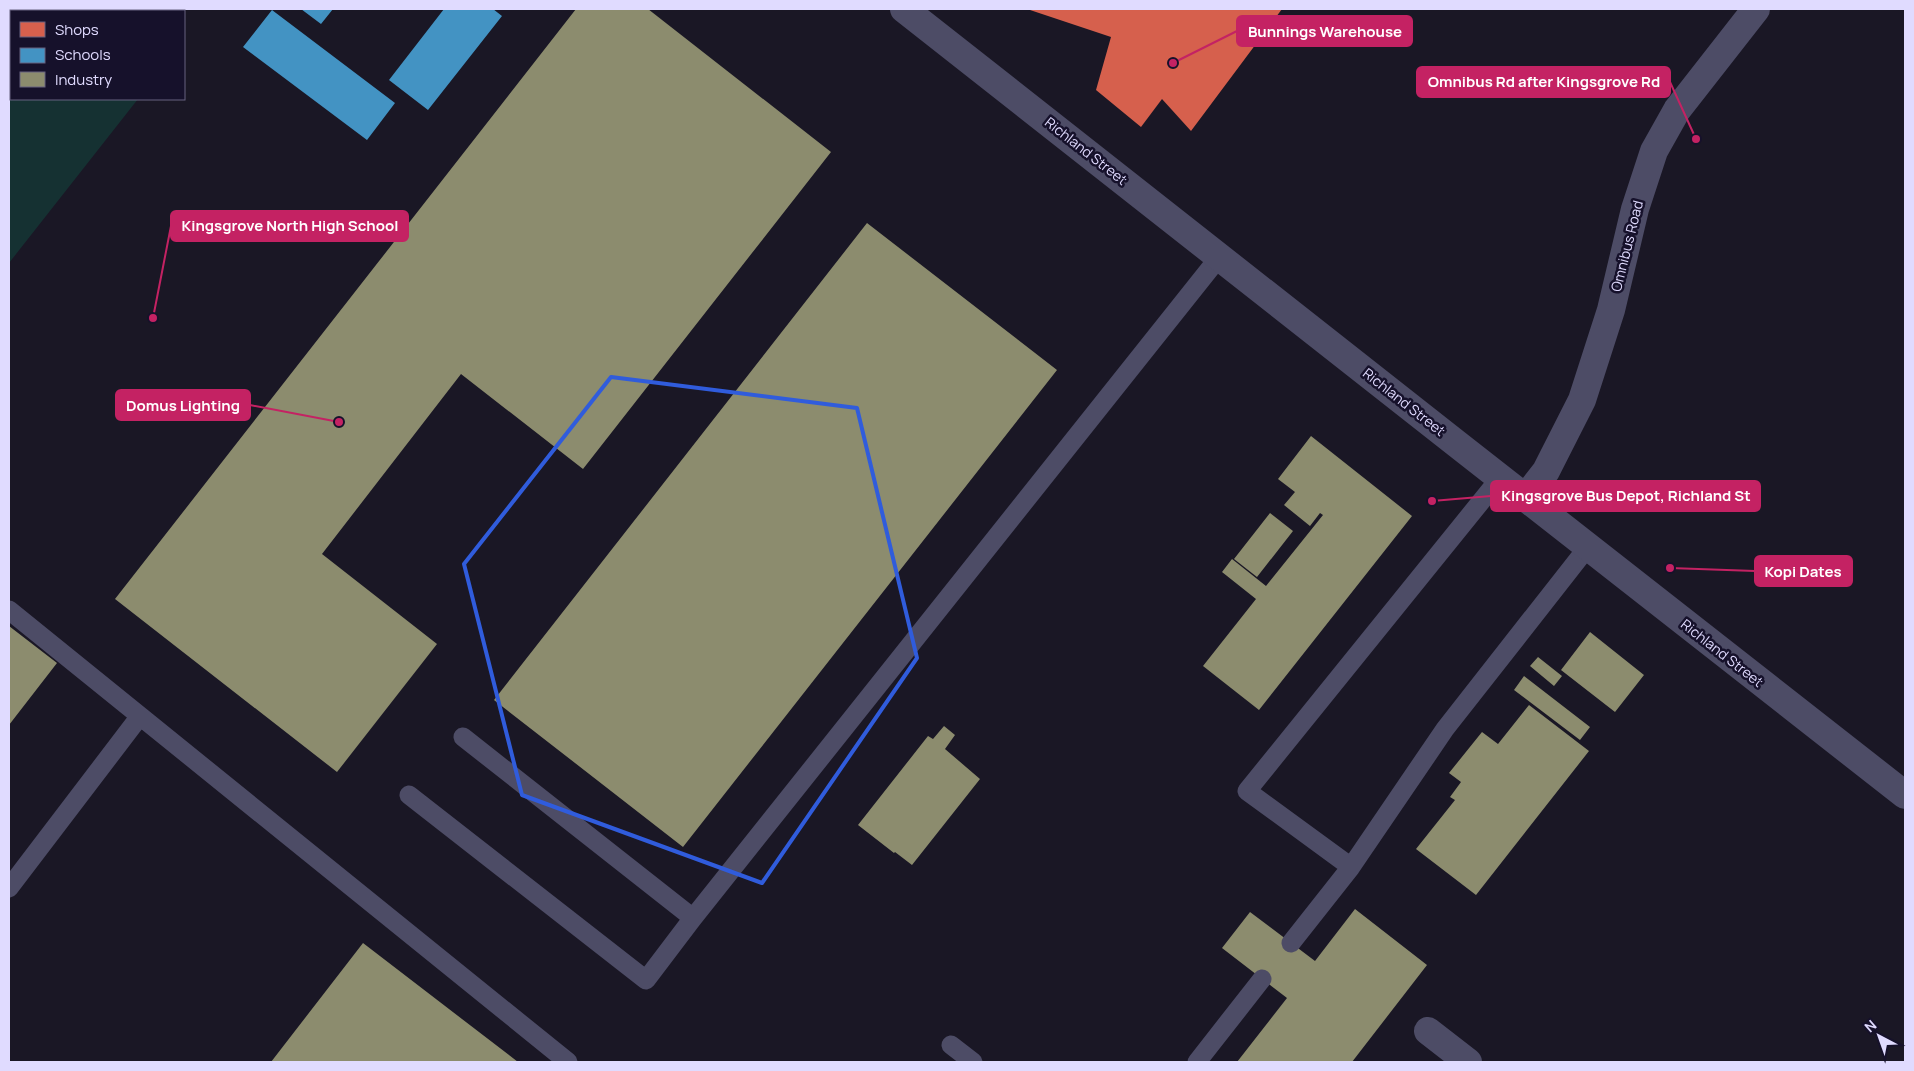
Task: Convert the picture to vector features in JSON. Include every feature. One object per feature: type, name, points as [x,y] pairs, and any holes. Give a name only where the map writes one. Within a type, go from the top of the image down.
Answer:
[{"type":"street","name":"Richland Street","points":[[904,9],[1220,256],[1587,548],[1905,795]]},
{"type":"street","name":"Omnibus Road","points":[[1525,498],[1546,471],[1582,400],[1610,310],[1635,209],[1654,151],[1677,110],[1756,9]]},
{"type":"street","points":[[1428,1031],[1468,1062]]},
{"type":"lane","points":[[409,795],[646,980],[693,918],[1220,256]]},
{"type":"lane","points":[[1350,867],[1247,791],[1500,478]]},
{"type":"lane","points":[[1291,943],[1350,867],[1445,729],[1587,548]]},
{"type":"lane","points":[[9,610],[568,1062]]},
{"type":"lane","points":[[9,888],[140,716]]},
{"type":"lane","points":[[463,737],[693,918]]},
{"type":"lane","points":[[1197,1062],[1262,979]]},
{"type":"lane","points":[[951,1045],[973,1062]]},
{"type":"highlighted area","points":[[611,377],[857,408],[917,658],[762,883],[522,795],[464,564]]},
{"type":"green space","points":[[9,9],[136,9],[138,10],[10,10],[10,100],[137,100],[9,263]]},
{"type":"building: Shops","points":[[1027,9],[1282,9],[1191,131],[1162,99],[1141,127],[1096,90],[1111,37]]},
{"type":"building: Schools","points":[[301,9],[333,9],[321,24]]},
{"type":"building: Schools","points":[[444,9],[493,9],[502,16],[428,110],[389,80]]},
{"type":"building: Schools","points":[[272,10],[395,103],[367,140],[243,47]]},
{"type":"building: Industry","points":[[576,9],[648,9],[831,152],[583,469],[461,374],[322,554],[437,644],[337,772],[115,599]]},
{"type":"building: Industry","points":[[867,223],[1057,370],[683,847],[494,700]]},
{"type":"building: Industry","points":[[1311,436],[1412,516],[1259,710],[1203,666],[1256,599],[1222,572],[1232,559],[1266,586],[1323,515],[1320,513],[1310,526],[1284,505],[1295,492],[1278,479]]},
{"type":"building: Industry","points":[[1270,513],[1293,531],[1257,577],[1234,559]]},
{"type":"building: Industry","points":[[9,626],[57,663],[9,725]]},
{"type":"building: Industry","points":[[1590,632],[1644,675],[1615,712],[1561,670]]},
{"type":"building: Industry","points":[[1538,657],[1562,676],[1554,686],[1530,666]]},
{"type":"building: Industry","points":[[1524,676],[1590,727],[1580,740],[1514,690]]},
{"type":"building: Industry","points":[[1529,705],[1589,751],[1476,895],[1416,849],[1455,800],[1450,797],[1461,782],[1449,773],[1482,732],[1498,744]]},
{"type":"building: Industry","points":[[944,726],[955,735],[945,749],[980,779],[912,865],[858,825],[928,736],[933,739]]},
{"type":"building: Industry","points":[[1355,909],[1427,965],[1352,1062],[1237,1062],[1287,998],[1222,948],[1250,912],[1315,961]]},
{"type":"building: Industry","points":[[363,943],[518,1062],[271,1062]]},
{"type":"place","name":"Bunnings Warehouse","points":[[1173,63]]},
{"type":"place","name":"Omnibus Rd after Kingsgrove Rd","points":[[1696,139]]},
{"type":"place","name":"Kingsgrove North High School","points":[[153,318]]},
{"type":"place","name":"Domus Lighting","points":[[339,422]]},
{"type":"place","name":"Kingsgrove Bus Depot, Richland St","points":[[1432,501]]},
{"type":"place","name":"Kopi Dates","points":[[1670,568]]}]
